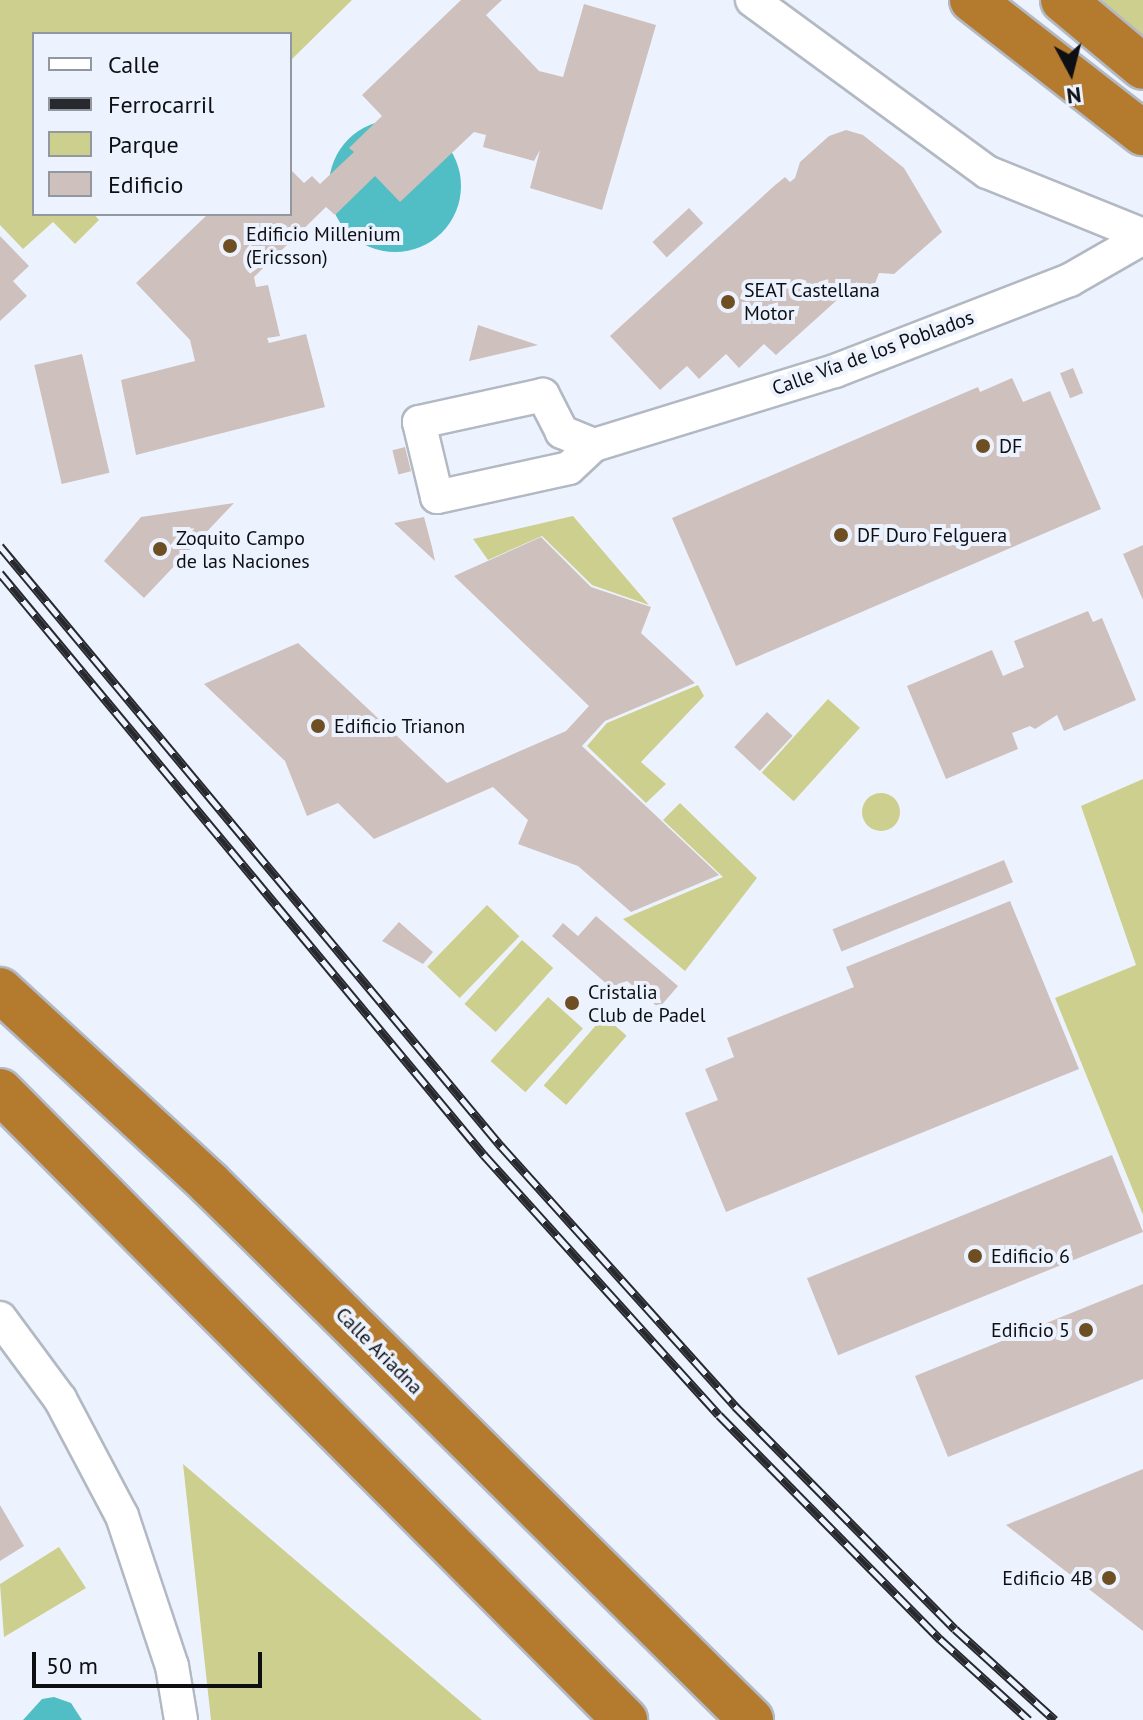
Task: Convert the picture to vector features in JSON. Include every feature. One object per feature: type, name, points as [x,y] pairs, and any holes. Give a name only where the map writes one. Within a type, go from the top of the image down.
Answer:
[{"type":"highway","points":[[972,0],[1143,133]]},
{"type":"highway","points":[[1063,0],[1143,67]]},
{"type":"highway","name":"Calle Ariadna","points":[[0,990],[209,1183],[751,1720]]},
{"type":"highway","points":[[0,1091],[625,1720]]},
{"type":"street","name":"Calle Vía de los Poblados","points":[[752,0],[987,172],[1143,236]]},
{"type":"street","name":"Calle Vía de los Poblados","points":[[594,445],[562,432],[543,395],[419,422],[437,497],[569,468],[594,445],[849,366],[1070,280],[1143,236]]},
{"type":"street","points":[[0,1318],[60,1399],[122,1516],[172,1666],[181,1720]]},
{"type":"green space","points":[[0,0],[352,0],[292,59],[292,32],[32,32],[32,216],[96,216],[99,220],[75,244],[53,222],[23,249],[0,225]]},
{"type":"green space","points":[[1073,0],[1143,0],[1143,53]]},
{"type":"green space","points":[[573,516],[649,605],[592,585],[542,536],[488,560],[473,539]]},
{"type":"green space","points":[[698,685],[704,696],[641,762],[666,784],[646,803],[587,746],[607,723]]},
{"type":"green space","points":[[828,699],[860,728],[794,801],[762,773]]},
{"type":"green space","points":[[1143,779],[1143,1215],[1055,998],[1136,965],[1081,806]]},
{"type":"green space","points":[[881,793],[894,799],[900,812],[894,825],[881,831],[868,825],[862,812],[868,799]]},
{"type":"green space","points":[[680,803],[757,878],[685,971],[623,919],[723,877],[663,820]]},
{"type":"green space","points":[[487,905],[519,936],[460,998],[427,967]]},
{"type":"green space","points":[[522,940],[553,968],[496,1032],[464,1004]]},
{"type":"green space","points":[[548,997],[583,1028],[525,1092],[490,1061]]},
{"type":"green space","points":[[604,1016],[627,1036],[566,1105],[544,1085]]},
{"type":"green space","points":[[183,1464],[482,1720],[211,1720]]},
{"type":"green space","points":[[59,1547],[86,1588],[4,1637],[0,1584]]},
{"type":"water","points":[[395,120],[420,125],[442,139],[456,161],[461,186],[456,211],[442,233],[420,247],[395,252],[370,247],[348,233],[334,211],[329,186],[334,161],[348,139],[370,125]]},
{"type":"water","points":[[54,1697],[71,1703],[82,1720],[23,1720],[42,1699]]},
{"type":"building","name":"Edificio Millenium (Ericsson)","points":[[461,0],[502,0],[486,15],[539,71],[563,77],[584,4],[656,25],[602,210],[530,188],[540,150],[534,161],[483,147],[486,135],[474,132],[400,202],[375,176],[335,215],[326,207],[254,277],[256,287],[268,285],[280,336],[267,338],[269,343],[306,334],[325,407],[136,455],[121,380],[195,361],[190,340],[136,283],[206,216],[292,216],[292,171],[304,183],[312,176],[320,184],[354,152],[349,148],[382,116],[362,95]]},
{"type":"building","points":[[846,130],[863,135],[904,168],[942,232],[894,274],[879,273],[870,297],[857,282],[776,355],[764,344],[739,368],[726,354],[699,379],[687,366],[660,390],[610,336],[774,186],[785,177],[790,182],[795,178],[800,162],[829,136]]},
{"type":"building","points":[[689,208],[703,223],[667,257],[652,242]]},
{"type":"building","points":[[0,236],[29,266],[13,281],[27,296],[0,321]]},
{"type":"building","points":[[478,325],[538,345],[469,361]]},
{"type":"building","points":[[82,354],[109,473],[62,484],[34,365]]},
{"type":"building","points":[[1073,368],[1083,393],[1070,398],[1060,373]]},
{"type":"building","name":"DF Duro Felguera","points":[[1012,378],[1023,402],[1050,391],[1101,509],[736,666],[672,518],[978,387],[980,392]]},
{"type":"building","points":[[405,447],[411,471],[398,474],[392,450]]},
{"type":"building","points":[[234,503],[144,598],[104,561],[141,517]]},
{"type":"building","points":[[424,517],[432,547],[435,561],[394,523]]},
{"type":"building","name":"Edificio Trianon","points":[[541,537],[591,587],[651,607],[641,633],[695,683],[605,721],[582,746],[719,875],[631,912],[578,866],[518,844],[528,820],[493,787],[374,839],[338,803],[307,816],[285,761],[204,684],[298,643],[447,783],[566,731],[589,706],[454,576]]},
{"type":"building","points":[[1143,545],[1143,600],[1123,554]]},
{"type":"building","points":[[1088,611],[1093,622],[1102,618],[1136,700],[1064,731],[1057,715],[1035,729],[1030,726],[1012,733],[1018,749],[946,779],[907,686],[992,650],[1003,676],[1024,667],[1014,641]]},
{"type":"building","points":[[767,712],[793,736],[760,771],[734,747]]},
{"type":"building","points":[[1004,860],[1013,882],[841,952],[832,929]]},
{"type":"building","points":[[1010,901],[1079,1069],[726,1212],[685,1113],[718,1100],[705,1069],[734,1057],[727,1038],[854,987],[846,967]]},
{"type":"building","points":[[596,916],[678,986],[659,1008],[627,981],[617,993],[552,936],[563,923],[578,936]]},
{"type":"building","points":[[399,922],[433,952],[423,964],[382,941]]},
{"type":"building","name":"Edificio 6","points":[[1112,1155],[1143,1232],[838,1355],[807,1278]]},
{"type":"building","name":"Edificio 5","points":[[1143,1284],[1143,1379],[948,1457],[915,1376]]},
{"type":"building","name":"Edificio 4B","points":[[1143,1469],[1143,1631],[1006,1525]]},
{"type":"building","points":[[0,1505],[24,1546],[0,1561]]},
{"type":"railway","points":[[0,546],[501,1146],[735,1406],[955,1629],[1055,1720]]},
{"type":"railway","points":[[0,573],[484,1155],[719,1415],[940,1639],[1029,1720]]},
{"type":"place","name":"Edificio Millenium (Ericsson)","points":[[230,246]]},
{"type":"place","name":"SEAT Castellana Motor","points":[[728,302]]},
{"type":"place","name":"DF","points":[[983,446]]},
{"type":"place","name":"DF Duro Felguera","points":[[841,535]]},
{"type":"place","name":"Zoquito Campo de las Naciones","points":[[160,549]]},
{"type":"place","name":"Edificio Trianon","points":[[318,726]]},
{"type":"place","name":"Cristalia Club de Padel","points":[[572,1003]]},
{"type":"place","name":"Edificio 6","points":[[975,1256]]},
{"type":"place","name":"Edificio 5","points":[[1086,1330]]},
{"type":"place","name":"Edificio 4B","points":[[1109,1578]]}]
